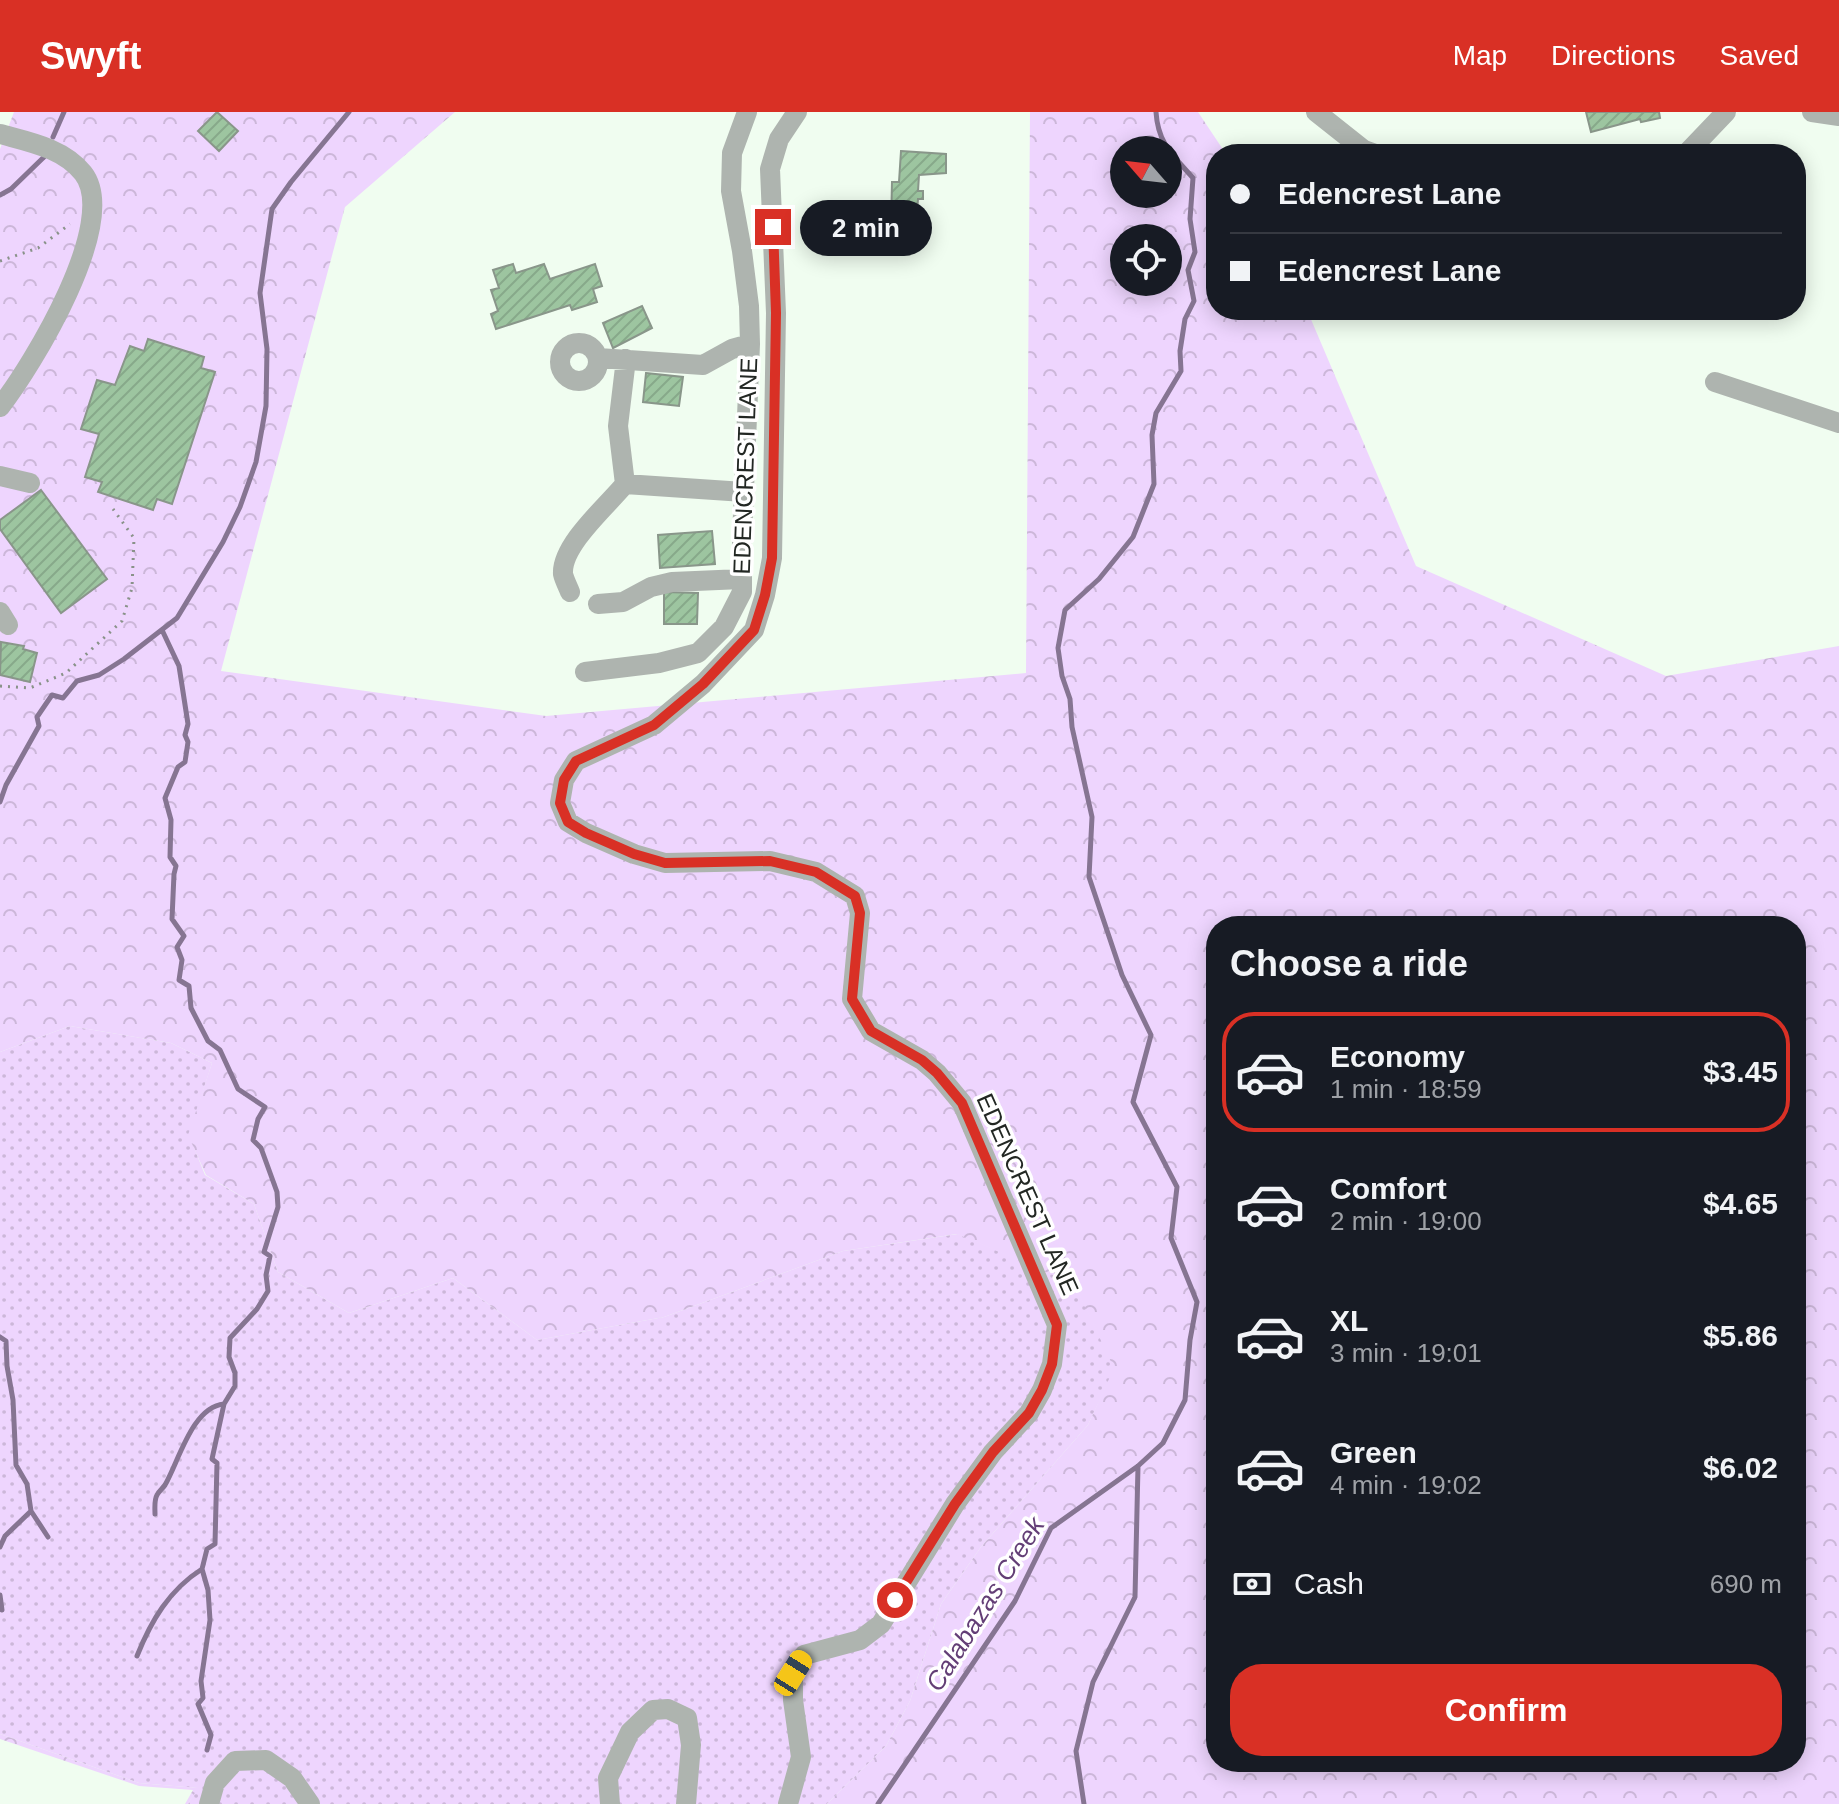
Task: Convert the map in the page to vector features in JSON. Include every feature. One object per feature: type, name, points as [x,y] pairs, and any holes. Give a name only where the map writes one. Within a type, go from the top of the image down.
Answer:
[{"type":"street","points":[[585,672],[659,663],[698,653],[724,627],[742,592],[750,344],[742,251],[731,191],[732,153],[747,112]]},
{"type":"street","name":"EDENCREST LANE","points":[[788,1804],[801,1757],[793,1700],[793,1673],[804,1655],[860,1640],[881,1624],[955,1504],[993,1452],[1036,1402],[1052,1364],[1057,1325],[962,1103],[922,1060],[871,1031],[852,999],[860,913],[855,896],[816,872],[770,861],[665,863],[634,854],[568,822],[560,803],[564,780],[576,761],[654,725],[703,684],[754,630],[772,558],[776,313],[770,169],[779,139],[797,112]]},
{"type":"street","points":[[1696,144],[1726,112]]},
{"type":"street","points":[[1812,112],[1839,116]]},
{"type":"street","points":[[1324,115],[1357,144]]},
{"type":"street","points":[[0,134],[61,154],[84,174],[94,199],[90,232],[66,296],[39,349],[0,407]]},
{"type":"street","points":[[598,358],[703,365],[732,349],[750,344]]},
{"type":"street","points":[[570,592],[563,574],[566,558],[590,524],[625,484],[618,426],[626,359]]},
{"type":"street","points":[[1715,382],[1839,423]]},
{"type":"street","points":[[0,476],[30,483]]},
{"type":"street","points":[[625,484],[744,492]]},
{"type":"street","points":[[598,604],[623,602],[651,587],[672,582],[742,579]]},
{"type":"street","points":[[610,1804],[608,1778],[630,1732],[653,1710],[668,1709],[687,1718],[691,1745],[686,1804]]},
{"type":"street","points":[[209,1804],[215,1783],[235,1761],[266,1760],[292,1778],[310,1804]]},
{"type":"path","points":[[0,261],[38,248],[62,233],[94,199]]},
{"type":"path","points":[[0,686],[30,688],[66,673],[122,621],[132,588],[134,538],[113,509]]},
{"type":"green space","points":[[14,112],[455,112],[345,207],[221,671],[546,716],[1026,673],[1030,112],[1198,112],[1219,144],[1206,144],[1206,320],[1311,320],[1416,566],[1666,676],[1839,646],[1839,1804],[827,1804],[886,1746],[910,1701],[941,1604],[981,1547],[1088,1425],[1114,1368],[1074,1284],[957,1234],[843,1251],[664,1317],[537,1340],[453,1278],[349,1313],[278,1272],[254,1204],[206,1175],[188,1135],[212,1063],[171,1043],[70,1026],[0,1052],[0,149]]},
{"type":"green space","points":[[70,1026],[171,1043],[212,1063],[189,1135],[205,1175],[254,1204],[278,1272],[349,1313],[453,1278],[537,1340],[664,1317],[843,1251],[958,1234],[1074,1283],[1115,1368],[1088,1425],[981,1547],[941,1604],[910,1701],[886,1746],[827,1804],[188,1804],[197,1788],[139,1783],[0,1734],[0,1052]]},
{"type":"green space","points":[[0,1734],[139,1783],[198,1788],[185,1804],[193,1790],[139,1786],[0,1739]]},
{"type":"building","points":[[217,112],[238,131],[219,151],[198,131]]},
{"type":"building","points":[[1586,112],[1659,112],[1660,118],[1641,122],[1640,119],[1591,132]]},
{"type":"building","points":[[901,151],[946,154],[946,173],[919,175],[918,191],[923,191],[923,199],[918,199],[916,226],[891,227],[892,182],[899,182]]},
{"type":"building","points":[[513,264],[516,273],[544,264],[550,279],[595,264],[602,286],[593,289],[597,302],[572,310],[570,305],[496,329],[491,314],[498,311],[491,290],[499,288],[493,270]]},
{"type":"building","points":[[642,306],[652,328],[613,348],[603,323]]},
{"type":"building","points":[[148,339],[204,357],[201,368],[215,372],[172,504],[157,499],[153,510],[98,492],[102,482],[85,477],[99,434],[81,429],[97,380],[115,385],[130,346],[144,351]]},
{"type":"building","points":[[646,373],[683,377],[679,406],[643,402]]},
{"type":"building","points":[[41,490],[107,579],[61,613],[0,529],[0,520]]},
{"type":"building","points":[[712,531],[715,564],[660,568],[658,535]]},
{"type":"building","points":[[664,592],[698,593],[697,624],[664,624]]},
{"type":"building","points":[[1,642],[24,646],[23,649],[37,653],[30,682],[0,675]]},
{"type":"waterway","points":[[53,137],[64,112]]},
{"type":"waterway","points":[[0,802],[6,785],[39,726],[37,717],[52,695],[63,698],[77,681],[99,675],[177,618],[223,542],[256,462],[266,406],[267,349],[260,293],[272,209],[349,112]]},
{"type":"waterway","name":"Calabazas Creek","points":[[878,1804],[1015,1601],[1051,1528],[1138,1466],[1163,1443],[1185,1400],[1197,1302],[1171,1238],[1177,1187],[1133,1102],[1151,1035],[1122,975],[1089,877],[1092,817],[1058,648],[1065,610],[1099,579],[1133,537],[1154,484],[1152,435],[1156,413],[1181,371],[1180,351],[1185,319],[1194,301],[1188,270],[1195,252],[1190,219],[1193,178],[1163,141],[1156,112]]},
{"type":"waterway","points":[[0,195],[11,189],[44,157]]},
{"type":"waterway","points":[[162,630],[179,666],[188,724],[185,762],[178,767],[165,798],[171,820],[170,857],[176,866],[172,919],[184,936],[177,947],[182,960],[179,980],[189,986],[191,1008],[208,1041],[220,1050],[238,1089],[265,1107],[258,1119],[253,1140],[261,1148],[277,1192],[278,1207],[264,1252],[270,1256],[266,1275],[268,1291],[257,1309],[230,1338],[229,1357],[235,1373],[235,1386],[224,1404],[212,1459],[217,1463],[215,1544],[207,1549],[202,1569],[208,1590],[210,1620],[201,1681],[203,1698],[198,1704],[211,1735],[207,1750]]},
{"type":"waterway","points":[[0,1337],[6,1341],[16,1465],[27,1484],[31,1511],[5,1536],[0,1547]]},
{"type":"waterway","points":[[155,1514],[156,1497],[195,1425],[213,1407],[224,1404]]},
{"type":"waterway","points":[[1084,1804],[1076,1751],[1093,1682],[1135,1597],[1138,1466]]},
{"type":"waterway","points":[[31,1511],[48,1537]]},
{"type":"waterway","points":[[137,1656],[162,1607],[190,1577],[202,1569]]},
{"type":"waterway","points":[[0,1595],[2,1610]]},
{"type":"route","points":[[773,227],[776,313],[772,558],[754,630],[703,684],[654,725],[576,761],[564,780],[560,803],[568,822],[634,854],[665,863],[770,861],[816,872],[855,896],[860,913],[852,999],[871,1031],[922,1060],[962,1103],[1042,1287],[1057,1325],[1052,1364],[1042,1390],[1029,1413],[993,1452],[955,1504],[895,1600]]}]
